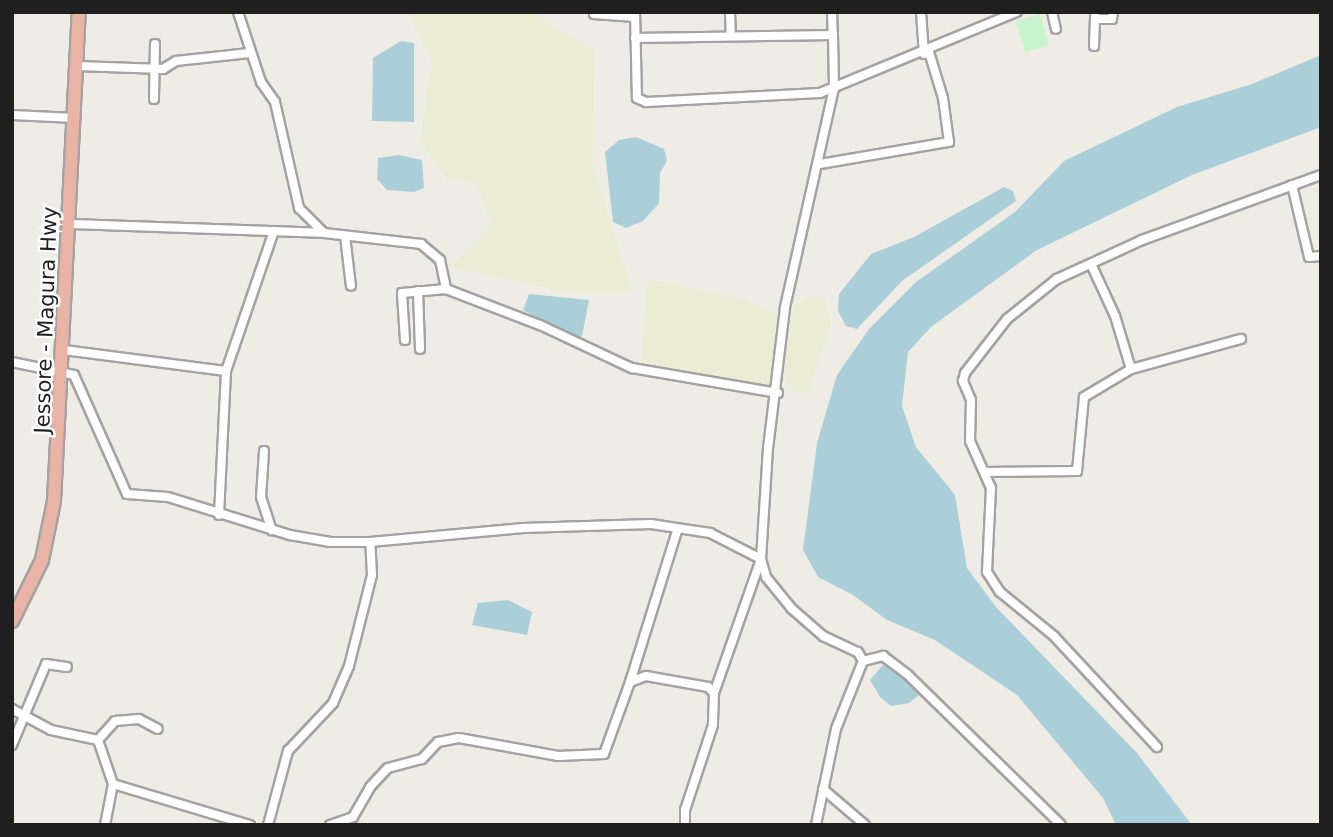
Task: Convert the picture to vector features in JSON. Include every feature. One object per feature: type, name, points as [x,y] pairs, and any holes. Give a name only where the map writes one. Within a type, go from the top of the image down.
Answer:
[{"type":"highway","name":"Jessore - Magura Hwy","points":[[12,621],[42,560],[51,521],[63,376],[79,12]]},
{"type":"street","points":[[238,12],[261,82],[275,102],[299,208],[324,233]]},
{"type":"street","points":[[730,12],[731,35]]},
{"type":"street","points":[[685,825],[685,810],[713,725],[714,693],[761,559],[768,448],[778,393],[785,308],[820,163],[834,88],[832,12]]},
{"type":"street","points":[[820,163],[948,142],[943,98],[927,53],[921,12]]},
{"type":"street","points":[[594,14],[635,14],[637,98],[646,102],[781,97],[834,88],[927,53],[1017,12]]},
{"type":"street","points":[[1052,12],[1056,29]]},
{"type":"street","points":[[1094,46],[1095,16],[1115,19]]},
{"type":"street","points":[[635,38],[833,35]]},
{"type":"street","points":[[154,99],[155,44]]},
{"type":"street","points":[[77,66],[155,68],[176,61],[250,53]]},
{"type":"street","points":[[12,115],[75,118]]},
{"type":"street","points":[[1157,747],[1054,636],[1000,592],[987,572],[990,488],[970,441],[971,400],[963,381],[965,373],[1007,319],[1058,279],[1142,240],[1321,175]]},
{"type":"street","points":[[1292,185],[1309,257],[1321,256]]},
{"type":"street","points":[[69,224],[324,233],[421,244],[440,260],[446,289]]},
{"type":"street","points":[[219,515],[226,371],[274,231]]},
{"type":"street","points":[[345,236],[351,286]]},
{"type":"street","points":[[1091,264],[1115,316],[1131,369]]},
{"type":"street","points":[[405,340],[402,293],[446,289],[540,325],[632,369],[778,393]]},
{"type":"street","points":[[418,291],[420,349]]},
{"type":"street","points":[[985,472],[1077,471],[1084,397],[1131,369],[1241,339]]},
{"type":"street","points":[[64,350],[226,371]]},
{"type":"street","points":[[12,362],[63,376],[74,375],[127,494],[168,498],[272,530],[330,542],[370,542],[523,528],[651,524],[710,533],[761,559],[766,577],[792,608],[823,636],[858,652],[863,661]]},
{"type":"street","points":[[264,451],[261,497],[272,530]]},
{"type":"street","points":[[330,825],[354,821],[370,787],[388,768],[422,759],[438,742],[459,738],[558,755],[604,754],[678,528]]},
{"type":"street","points":[[268,825],[288,751],[333,703],[349,666],[372,575],[370,542]]},
{"type":"street","points":[[863,661],[883,656],[908,675],[1061,825]]},
{"type":"street","points":[[816,825],[836,729],[863,661]]},
{"type":"street","points":[[12,745],[46,664],[67,667]]},
{"type":"street","points":[[630,681],[646,676],[674,678],[708,687],[714,693]]},
{"type":"street","points":[[12,709],[51,730],[98,740]]},
{"type":"street","points":[[98,740],[115,720],[139,719],[158,729]]},
{"type":"street","points":[[98,740],[113,784],[105,825]]},
{"type":"street","points":[[113,784],[250,825]]},
{"type":"street","points":[[823,789],[864,825]]},
{"type":"green space","points":[[413,12],[538,12],[541,19],[594,50],[593,165],[632,292],[567,292],[452,267],[492,224],[476,182],[447,179],[420,141],[432,61],[409,15]]},
{"type":"green space","points":[[1040,14],[1049,46],[1025,52],[1016,21]]},
{"type":"green space","points":[[647,279],[738,298],[776,312],[779,343],[770,388],[642,367]]},
{"type":"green space","points":[[816,295],[825,300],[831,324],[808,394],[795,392],[785,381],[786,353],[794,305]]},
{"type":"water","points":[[401,41],[414,43],[414,122],[372,121],[373,58]]},
{"type":"water","points":[[1321,55],[1321,127],[1192,175],[1037,250],[931,327],[908,352],[902,406],[916,447],[955,495],[967,568],[996,607],[1137,753],[1192,825],[1116,825],[1103,798],[1017,695],[935,640],[887,620],[853,595],[818,577],[803,550],[817,443],[837,375],[869,329],[916,282],[1015,212],[1064,161],[1177,107],[1252,84]]},
{"type":"water","points":[[636,137],[664,149],[667,161],[660,173],[659,203],[643,221],[626,228],[613,222],[605,152],[619,140]]},
{"type":"water","points":[[399,155],[422,160],[424,188],[414,192],[387,190],[377,179],[378,158]]},
{"type":"water","points":[[1004,187],[1013,191],[1016,201],[902,281],[857,329],[846,326],[838,311],[839,294],[871,254],[914,237]]},
{"type":"water","points":[[529,294],[589,300],[582,336],[577,341],[523,310]]},
{"type":"water","points":[[508,600],[532,612],[527,635],[472,625],[478,603]]},
{"type":"water","points":[[883,665],[910,681],[919,695],[909,703],[891,706],[880,697],[870,680]]}]
